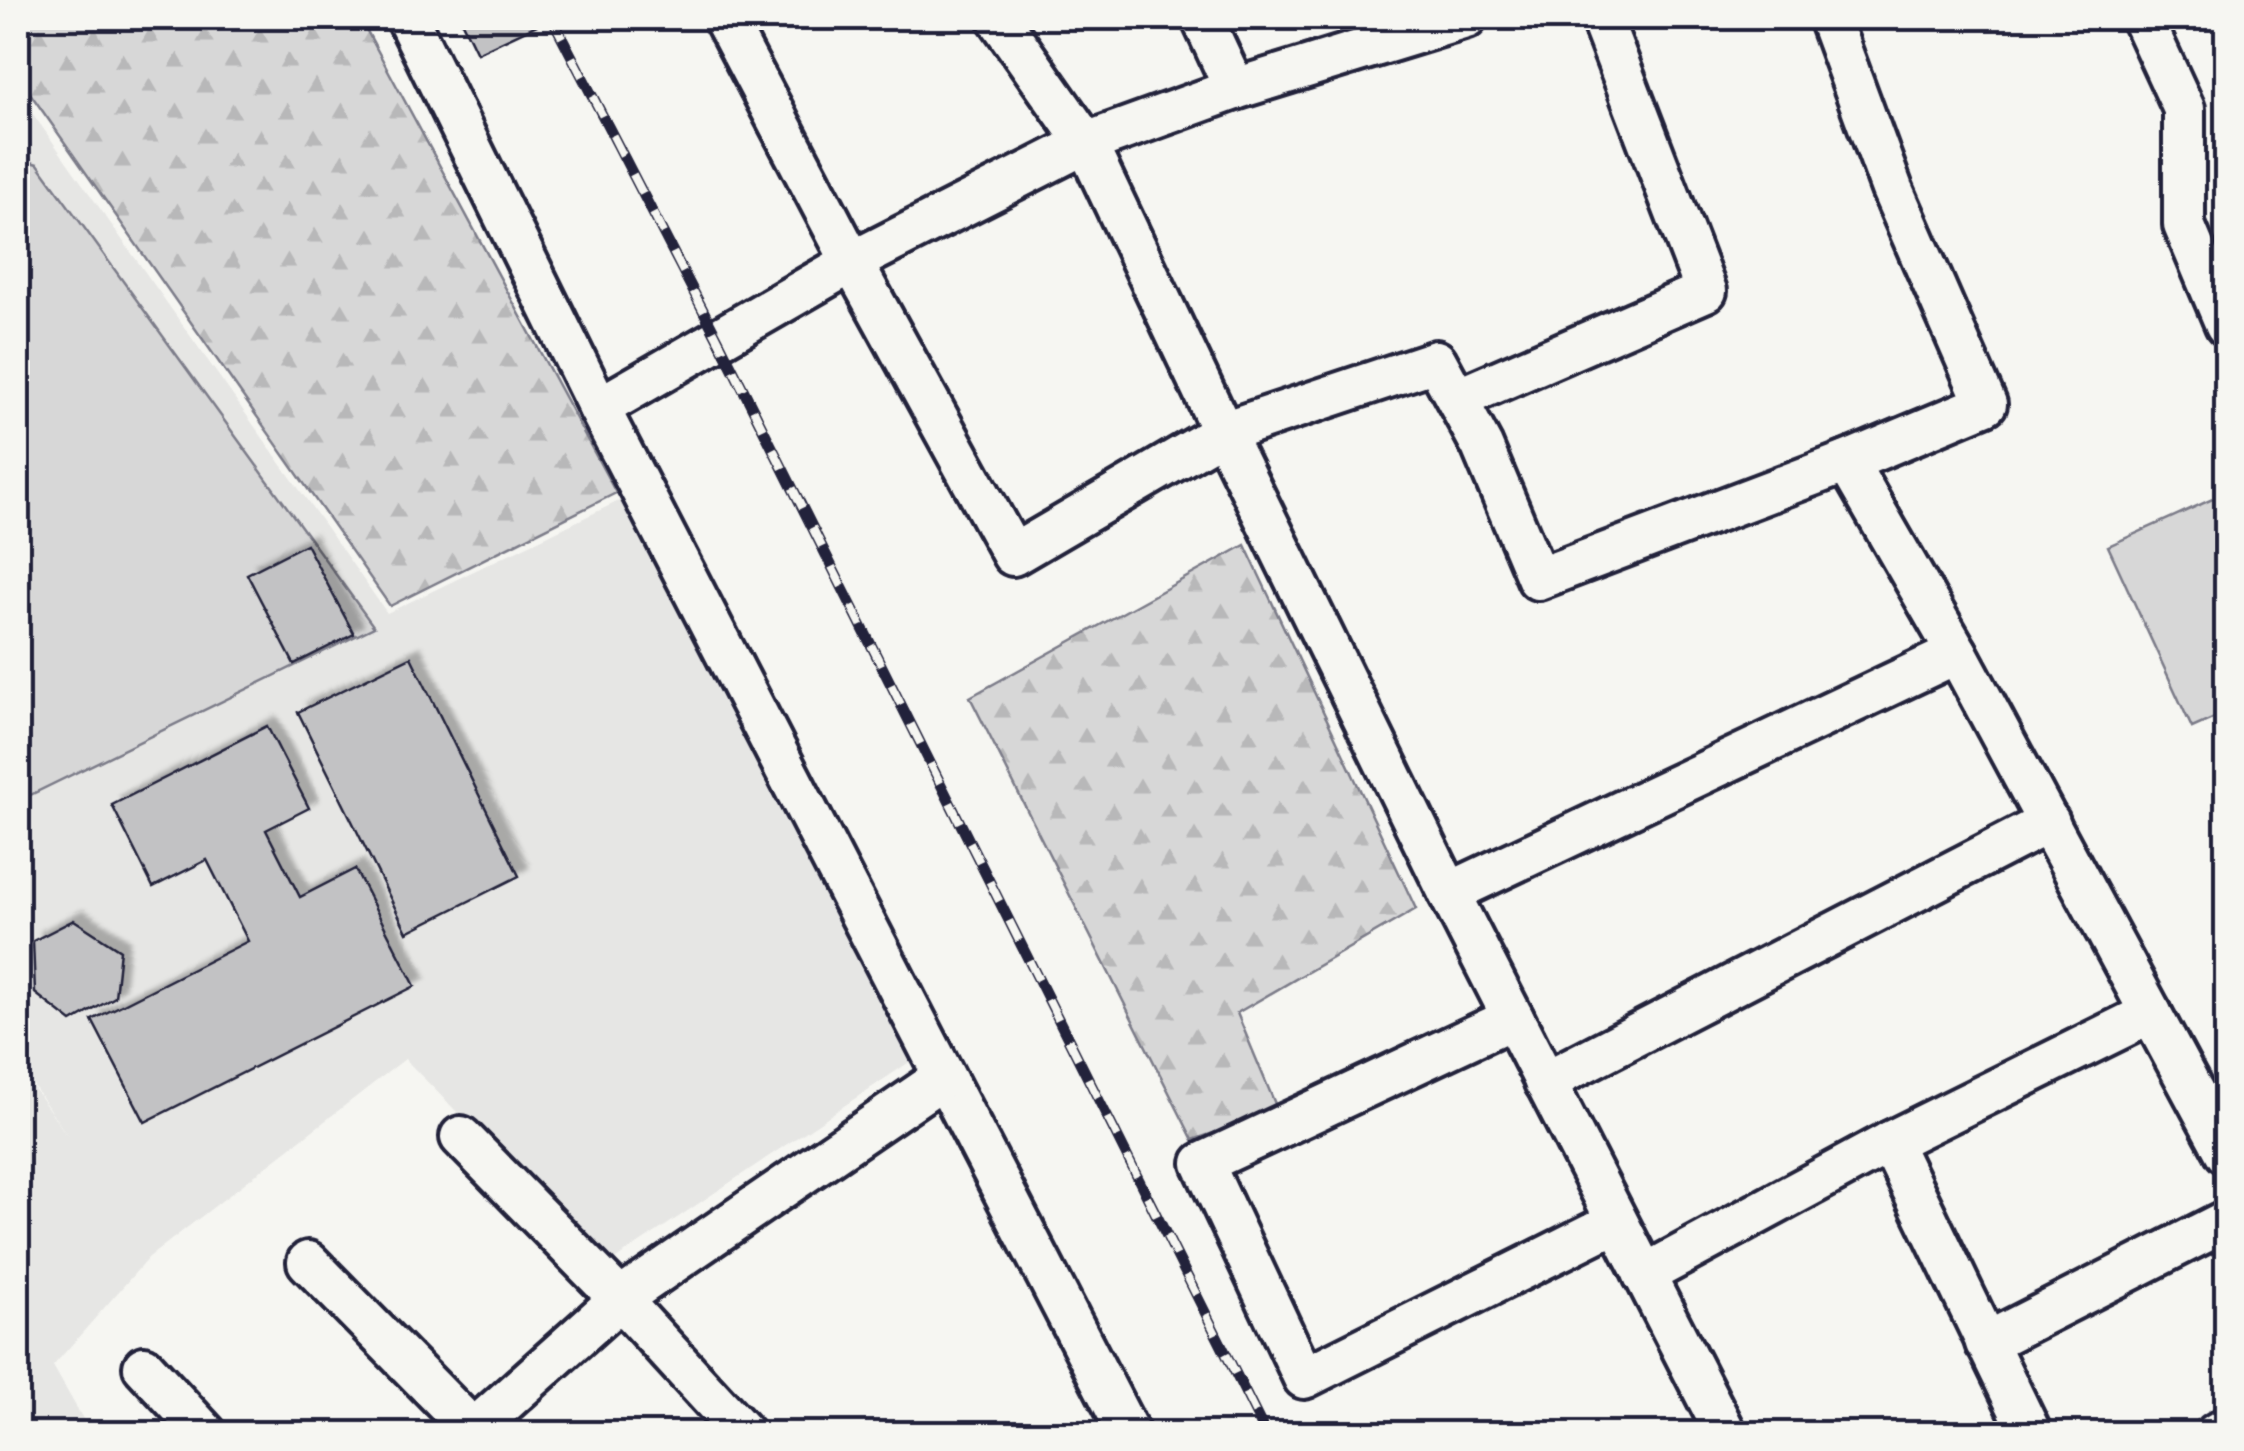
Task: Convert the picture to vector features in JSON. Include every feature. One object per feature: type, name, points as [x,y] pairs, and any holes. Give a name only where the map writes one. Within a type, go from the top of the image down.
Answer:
[{"type":"street","points":[[408,18],[598,408],[1130,1434]]},
{"type":"street","points":[[724,18],[1012,555],[1223,432],[1436,361],[1482,446],[1538,579],[1847,462],[1986,404],[1892,189],[1829,18]]},
{"type":"street","points":[[998,18],[1086,142],[1449,894],[1726,1434]]},
{"type":"street","points":[[1202,18],[1235,89]]},
{"type":"street","points":[[1457,399],[1706,290],[1602,18]]},
{"type":"street","points":[[2142,18],[2184,110],[2184,225],[2226,325]]},
{"type":"street","points":[[598,408],[852,262],[1086,142],[1235,89],[1459,19]]},
{"type":"street","points":[[1847,462],[1957,653],[2151,1014],[2211,1089],[2226,1153]]},
{"type":"street","points":[[1449,894],[1957,653]]},
{"type":"street","points":[[1545,1082],[2049,822]]},
{"type":"street","points":[[1644,1275],[1890,1142],[2151,1014]]},
{"type":"street","points":[[1513,1018],[1204,1163],[1304,1378],[1616,1222]]},
{"type":"street","points":[[308,1262],[473,1432],[620,1299],[944,1077]]},
{"type":"street","points":[[461,1137],[620,1299],[744,1434]]},
{"type":"street","points":[[1890,1142],[2030,1434]]},
{"type":"street","points":[[1986,1342],[2226,1221]]},
{"type":"street","points":[[144,1368],[206,1434]]},
{"type":"street","points":[[2216,1434],[2226,1428]]},
{"type":"shaded area","points":[[18,93],[387,613],[621,500],[911,1061],[607,1265],[405,1059],[149,1257],[53,1366],[91,1433],[18,1433],[18,1066],[69,1138],[18,1063]]},
{"type":"green space","points":[[18,18],[360,18],[616,493],[390,606],[18,76]]},
{"type":"green space","points":[[18,158],[38,164],[374,627],[18,801]]},
{"type":"green space","points":[[2226,493],[2226,713],[2192,728],[2108,546]]},
{"type":"green space","points":[[1245,545],[1416,909],[1237,1013],[1278,1111],[1193,1140],[970,697]]},
{"type":"building","points":[[460,18],[533,18],[537,25],[477,53]]},
{"type":"building","points":[[306,544],[354,634],[294,664],[247,574]]},
{"type":"building","points":[[411,657],[519,876],[407,932],[298,712]]},
{"type":"building","points":[[267,726],[309,808],[266,830],[300,897],[355,869],[415,986],[145,1122],[92,1020],[248,941],[207,860],[153,887],[112,805]]},
{"type":"building","points":[[74,920],[120,950],[115,997],[72,1022],[35,993],[33,941]]},
{"type":"railway","points":[[552,18],[719,341],[1266,1434]]}]
